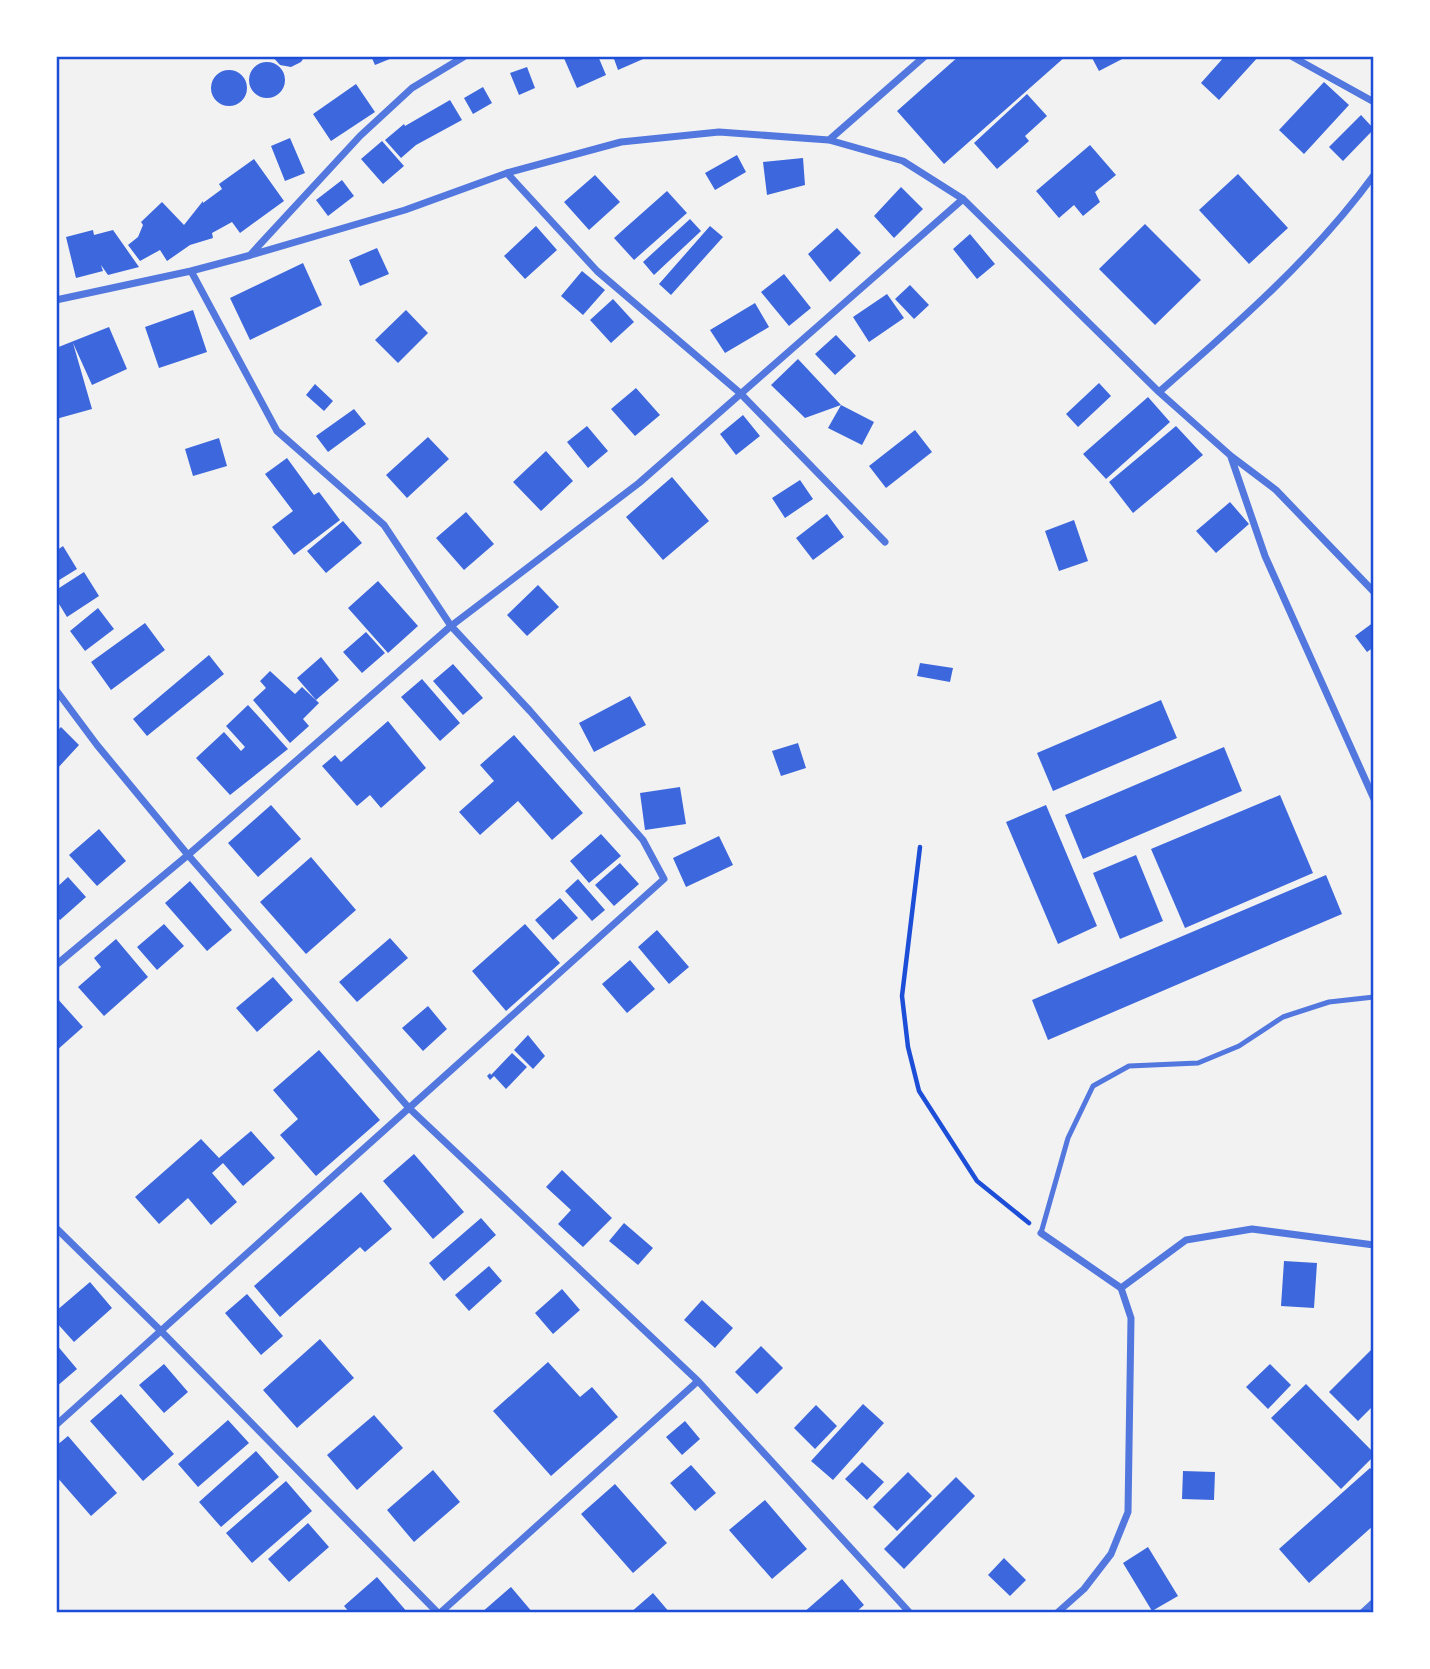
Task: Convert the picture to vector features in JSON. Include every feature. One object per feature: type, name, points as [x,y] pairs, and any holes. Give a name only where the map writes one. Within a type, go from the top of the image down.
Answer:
[{"type":"street","points":[[251,255],[360,136],[412,88],[465,56]]},
{"type":"street","points":[[829,140],[925,56]]},
{"type":"street","points":[[1291,56],[1374,102]]},
{"type":"street","points":[[56,300],[251,255],[405,210],[507,173],[621,142],[719,132],[829,140],[903,161],[962,199],[1159,392],[1231,456],[1276,490],[1374,592]]},
{"type":"street","points":[[507,173],[597,271],[740,393],[885,542]]},
{"type":"street","points":[[1159,392],[1261,300],[1352,206],[1374,175]]},
{"type":"street","points":[[56,965],[188,855],[451,626],[639,483],[962,199]]},
{"type":"street","points":[[56,1425],[664,879],[643,840],[451,626],[384,525],[277,431],[191,271]]},
{"type":"street","points":[[1231,456],[1265,556],[1374,799]]},
{"type":"street","points":[[56,690],[97,745],[188,855],[409,1108],[698,1381],[910,1613]]},
{"type":"street","points":[[56,1228],[439,1613],[698,1381]]},
{"type":"street","points":[[1121,1288],[1186,1240],[1252,1229],[1374,1245]]},
{"type":"street","points":[[1041,1233],[1121,1288],[1131,1318],[1128,1512],[1111,1554],[1084,1589],[1057,1613]]},
{"type":"street","points":[[1362,1613],[1374,1602]]},
{"type":"lane","points":[[1041,1233],[1068,1138],[1093,1086],[1129,1066],[1198,1063],[1239,1046],[1283,1017],[1329,1002],[1374,997]]},
{"type":"path","points":[[920,847],[902,996],[908,1047],[919,1091],[977,1181],[1041,1233]]},
{"type":"building","points":[[272,56],[305,56],[301,62],[291,67],[280,65]]},
{"type":"building","points":[[371,56],[397,56],[375,65]]},
{"type":"building","points":[[563,56],[598,56],[606,75],[577,88]]},
{"type":"building","points":[[613,56],[650,56],[618,70]]},
{"type":"building","points":[[959,56],[1066,56],[944,164],[897,111]]},
{"type":"building","points":[[1091,56],[1128,56],[1099,71]]},
{"type":"building","points":[[1225,56],[1259,56],[1219,100],[1201,83]]},
{"type":"building","points":[[267,62],[280,67],[285,80],[280,93],[267,98],[254,93],[249,80],[254,67]]},
{"type":"building","points":[[527,67],[535,88],[519,95],[510,73]]},
{"type":"building","points":[[229,70],[242,75],[247,88],[242,101],[229,106],[216,101],[211,88],[216,75]]},
{"type":"building","points":[[1324,82],[1349,105],[1304,154],[1279,130]]},
{"type":"building","points":[[356,84],[375,112],[331,141],[313,114]]},
{"type":"building","points":[[483,87],[492,103],[473,114],[464,98]]},
{"type":"building","points":[[1027,94],[1047,116],[1025,136],[1029,141],[997,169],[974,143]]},
{"type":"building","points":[[450,100],[462,120],[416,145],[401,158],[385,140],[404,124],[405,126]]},
{"type":"building","points":[[1361,115],[1374,129],[1343,161],[1329,147]]},
{"type":"building","points":[[290,138],[305,173],[285,181],[271,146]]},
{"type":"building","points":[[382,141],[404,166],[383,184],[361,159]]},
{"type":"building","points":[[1090,145],[1116,175],[1095,192],[1100,202],[1083,216],[1074,205],[1059,218],[1036,191]]},
{"type":"building","points":[[737,155],[746,172],[715,190],[705,173]]},
{"type":"building","points":[[803,158],[805,185],[767,195],[763,162]]},
{"type":"building","points":[[254,159],[284,201],[240,233],[232,222],[212,233],[213,238],[190,245],[167,261],[160,250],[140,261],[128,245],[138,237],[143,225],[141,222],[162,202],[184,225],[203,201],[222,189],[219,184]]},
{"type":"building","points":[[1238,174],[1288,228],[1249,264],[1199,210]]},
{"type":"building","points":[[595,175],[620,202],[589,230],[564,202]]},
{"type":"building","points":[[342,180],[354,196],[328,216],[316,200]]},
{"type":"building","points":[[901,187],[923,209],[894,238],[874,216]]},
{"type":"building","points":[[667,191],[687,213],[634,260],[614,238]]},
{"type":"building","points":[[690,219],[701,231],[654,275],[643,262]]},
{"type":"building","points":[[1145,224],[1201,280],[1155,325],[1099,269]]},
{"type":"building","points":[[536,226],[557,250],[525,279],[504,256]]},
{"type":"building","points":[[710,226],[723,237],[671,295],[659,284]]},
{"type":"building","points":[[837,228],[861,253],[830,282],[808,254]]},
{"type":"building","points":[[93,230],[94,235],[113,230],[139,267],[108,275],[101,265],[103,271],[76,278],[66,237]]},
{"type":"building","points":[[970,234],[995,264],[977,279],[953,249]]},
{"type":"building","points":[[377,248],[389,274],[360,286],[349,260]]},
{"type":"building","points":[[303,263],[322,305],[250,340],[230,298]]},
{"type":"building","points":[[582,271],[605,290],[583,315],[561,296]]},
{"type":"building","points":[[784,274],[811,308],[789,326],[761,292]]},
{"type":"building","points":[[910,285],[929,305],[914,319],[895,299]]},
{"type":"building","points":[[887,294],[904,318],[869,342],[853,317]]},
{"type":"building","points":[[613,299],[634,322],[611,343],[590,320]]},
{"type":"building","points":[[755,303],[769,327],[725,353],[710,330]]},
{"type":"building","points":[[193,310],[207,352],[159,368],[145,327]]},
{"type":"building","points":[[406,310],[428,333],[398,363],[375,340]]},
{"type":"building","points":[[109,327],[127,369],[92,385],[73,343],[92,409],[56,419],[56,348]]},
{"type":"building","points":[[836,335],[856,356],[835,375],[815,354]]},
{"type":"building","points":[[798,359],[841,405],[805,418],[771,385]]},
{"type":"building","points":[[1099,383],[1111,396],[1078,427],[1066,414]]},
{"type":"building","points":[[315,384],[333,401],[324,411],[306,395]]},
{"type":"building","points":[[636,388],[660,415],[635,436],[611,409]]},
{"type":"building","points":[[1148,397],[1170,422],[1106,479],[1083,454]]},
{"type":"building","points":[[841,405],[874,422],[862,445],[828,428]]},
{"type":"building","points":[[354,409],[366,424],[328,452],[316,436]]},
{"type":"building","points":[[743,415],[760,436],[736,455],[720,434]]},
{"type":"building","points":[[587,426],[608,451],[588,468],[567,442]]},
{"type":"building","points":[[1176,426],[1203,455],[1133,513],[1109,482]]},
{"type":"building","points":[[915,430],[932,452],[886,488],[869,466]]},
{"type":"building","points":[[428,437],[449,459],[407,498],[386,475]]},
{"type":"building","points":[[219,438],[227,466],[193,476],[185,449]]},
{"type":"building","points":[[546,451],[573,481],[541,511],[513,482]]},
{"type":"building","points":[[287,458],[314,495],[319,492],[340,520],[294,555],[272,527],[293,511],[265,474]]},
{"type":"building","points":[[672,477],[709,521],[663,560],[626,517]]},
{"type":"building","points":[[800,480],[813,499],[785,518],[772,498]]},
{"type":"building","points":[[1230,502],[1249,524],[1216,553],[1196,531]]},
{"type":"building","points":[[466,512],[494,544],[464,570],[436,538]]},
{"type":"building","points":[[827,514],[844,537],[813,560],[796,538]]},
{"type":"building","points":[[1074,520],[1088,561],[1059,571],[1045,531]]},
{"type":"building","points":[[343,521],[362,543],[326,573],[307,551]]},
{"type":"building","points":[[63,546],[77,569],[56,582],[56,551]]},
{"type":"building","points":[[84,572],[99,596],[67,617],[56,599],[56,590]]},
{"type":"building","points":[[378,581],[418,626],[388,653],[348,608]]},
{"type":"building","points":[[538,585],[559,607],[527,636],[507,615]]},
{"type":"building","points":[[98,608],[114,629],[85,651],[70,631]]},
{"type":"building","points":[[1374,622],[1374,647],[1367,652],[1355,636]]},
{"type":"building","points":[[145,623],[165,650],[111,690],[91,662]]},
{"type":"building","points":[[366,632],[385,653],[362,673],[343,652]]},
{"type":"building","points":[[209,655],[224,674],[147,736],[133,719]]},
{"type":"building","points":[[321,657],[339,680],[316,700],[297,678]]},
{"type":"building","points":[[920,663],[953,668],[950,682],[917,676]]},
{"type":"building","points":[[453,664],[483,698],[463,715],[433,681]]},
{"type":"building","points":[[270,671],[295,694],[302,687],[319,703],[303,719],[309,726],[290,743],[253,700],[266,688],[260,681]]},
{"type":"building","points":[[422,679],[460,723],[440,741],[401,697]]},
{"type":"building","points":[[630,696],[646,725],[594,752],[579,723]]},
{"type":"building","points":[[1161,700],[1177,738],[1053,791],[1037,753]]},
{"type":"building","points":[[248,705],[288,749],[230,795],[196,758],[224,732],[241,751],[245,747],[226,726]]},
{"type":"building","points":[[388,721],[426,768],[381,808],[370,795],[357,806],[322,766],[335,755],[341,762]]},
{"type":"building","points":[[61,727],[79,745],[56,770],[56,732]]},
{"type":"building","points":[[514,735],[583,813],[552,840],[518,801],[480,835],[459,812],[494,781],[480,765]]},
{"type":"building","points":[[798,743],[806,768],[781,776],[772,751]]},
{"type":"building","points":[[1224,747],[1242,791],[1083,859],[1065,815]]},
{"type":"building","points":[[680,787],[686,824],[645,830],[640,793]]},
{"type":"building","points":[[1280,795],[1313,873],[1185,928],[1151,849]]},
{"type":"building","points":[[271,805],[301,839],[258,877],[228,843]]},
{"type":"building","points":[[1046,805],[1097,926],[1058,944],[1006,822]]},
{"type":"building","points":[[99,829],[126,861],[97,886],[69,855]]},
{"type":"building","points":[[601,834],[621,856],[589,883],[570,861]]},
{"type":"building","points":[[719,836],[733,865],[686,887],[673,858]]},
{"type":"building","points":[[1136,855],[1163,921],[1120,939],[1093,873]]},
{"type":"building","points":[[311,857],[356,910],[306,954],[260,902]]},
{"type":"building","points":[[620,863],[639,884],[614,906],[595,885]]},
{"type":"building","points":[[1326,875],[1342,914],[1048,1040],[1032,1000]]},
{"type":"building","points":[[68,877],[86,897],[60,920],[56,916],[56,888]]},
{"type":"building","points":[[578,879],[605,910],[592,921],[565,891]]},
{"type":"building","points":[[190,881],[232,930],[207,951],[165,903]]},
{"type":"building","points":[[560,898],[578,918],[553,940],[535,920]]},
{"type":"building","points":[[164,924],[184,946],[157,970],[137,947]]},
{"type":"building","points":[[525,924],[560,963],[506,1011],[472,971]]},
{"type":"building","points":[[657,930],[689,967],[669,984],[638,947]]},
{"type":"building","points":[[390,938],[408,958],[357,1002],[339,982]]},
{"type":"building","points":[[116,939],[148,977],[104,1016],[78,987],[101,967],[94,958]]},
{"type":"building","points":[[630,960],[655,989],[627,1013],[602,984]]},
{"type":"building","points":[[273,977],[293,1000],[257,1032],[236,1008]]},
{"type":"building","points":[[56,997],[83,1027],[56,1051]]},
{"type":"building","points":[[428,1006],[447,1029],[423,1051],[402,1028]]},
{"type":"building","points":[[528,1035],[545,1056],[533,1069],[514,1050]]},
{"type":"building","points":[[319,1050],[380,1120],[316,1176],[280,1135],[298,1119],[273,1090]]},
{"type":"building","points":[[512,1053],[527,1067],[506,1089],[494,1076],[490,1080],[487,1076]]},
{"type":"building","points":[[251,1131],[275,1158],[243,1186],[223,1163],[212,1173],[237,1202],[211,1225],[188,1198],[159,1224],[135,1197],[201,1139],[219,1158]]},
{"type":"building","points":[[414,1154],[464,1212],[433,1239],[383,1181]]},
{"type":"building","points":[[562,1170],[612,1218],[583,1247],[558,1224],[571,1210],[546,1187]]},
{"type":"building","points":[[361,1192],[392,1229],[365,1252],[360,1247],[280,1317],[254,1286]]},
{"type":"building","points":[[481,1218],[496,1235],[444,1281],[429,1263]]},
{"type":"building","points":[[624,1223],[653,1248],[638,1265],[609,1241]]},
{"type":"building","points":[[1284,1261],[1317,1263],[1314,1308],[1281,1306]]},
{"type":"building","points":[[489,1266],[502,1281],[469,1311],[455,1295]]},
{"type":"building","points":[[90,1282],[112,1308],[74,1342],[56,1322],[56,1311]]},
{"type":"building","points":[[562,1289],[580,1310],[553,1334],[535,1313]]},
{"type":"building","points":[[247,1294],[283,1336],[261,1355],[225,1313]]},
{"type":"building","points":[[702,1300],[733,1328],[715,1348],[684,1320]]},
{"type":"building","points":[[320,1339],[354,1378],[297,1428],[263,1390]]},
{"type":"building","points":[[56,1344],[77,1369],[56,1387]]},
{"type":"building","points":[[761,1346],[783,1368],[757,1394],[735,1372]]},
{"type":"building","points":[[1374,1347],[1374,1405],[1358,1421],[1329,1392]]},
{"type":"building","points":[[548,1362],[580,1397],[592,1387],[618,1417],[551,1476],[493,1411]]},
{"type":"building","points":[[164,1364],[188,1392],[164,1413],[139,1385]]},
{"type":"building","points":[[1270,1364],[1291,1385],[1268,1409],[1246,1387]]},
{"type":"building","points":[[1306,1384],[1374,1453],[1341,1489],[1271,1418]]},
{"type":"building","points":[[121,1394],[174,1454],[143,1481],[90,1421]]},
{"type":"building","points":[[863,1404],[884,1423],[833,1480],[811,1461]]},
{"type":"building","points":[[816,1405],[837,1426],[815,1449],[794,1428]]},
{"type":"building","points":[[374,1415],[403,1448],[357,1490],[327,1455]]},
{"type":"building","points":[[228,1420],[249,1443],[198,1487],[178,1464]]},
{"type":"building","points":[[685,1421],[700,1439],[682,1455],[666,1437]]},
{"type":"building","points":[[68,1436],[117,1493],[91,1516],[56,1476],[56,1446]]},
{"type":"building","points":[[256,1451],[279,1477],[221,1527],[199,1502]]},
{"type":"building","points":[[862,1462],[884,1482],[867,1500],[845,1479]]},
{"type":"building","points":[[691,1465],[716,1493],[695,1511],[670,1483]]},
{"type":"building","points":[[1370,1468],[1374,1472],[1374,1525],[1309,1583],[1279,1549]]},
{"type":"building","points":[[433,1470],[460,1502],[414,1542],[387,1510]]},
{"type":"building","points":[[1183,1471],[1215,1472],[1214,1500],[1182,1499]]},
{"type":"building","points":[[908,1472],[932,1496],[897,1531],[873,1507]]},
{"type":"building","points":[[956,1477],[975,1496],[904,1569],[884,1549]]},
{"type":"building","points":[[286,1481],[312,1511],[252,1563],[226,1533]]},
{"type":"building","points":[[615,1484],[667,1543],[633,1573],[581,1514]]},
{"type":"building","points":[[765,1500],[807,1549],[772,1579],[729,1530]]},
{"type":"building","points":[[308,1523],[329,1547],[289,1582],[268,1559]]},
{"type":"building","points":[[1148,1547],[1178,1596],[1152,1611],[1123,1563]]},
{"type":"building","points":[[1004,1558],[1026,1580],[1010,1596],[988,1575]]},
{"type":"building","points":[[377,1577],[408,1613],[350,1613],[344,1606]]},
{"type":"building","points":[[842,1579],[864,1605],[855,1613],[803,1613]]},
{"type":"building","points":[[511,1587],[533,1613],[481,1613]]},
{"type":"building","points":[[653,1593],[670,1613],[630,1613]]}]
